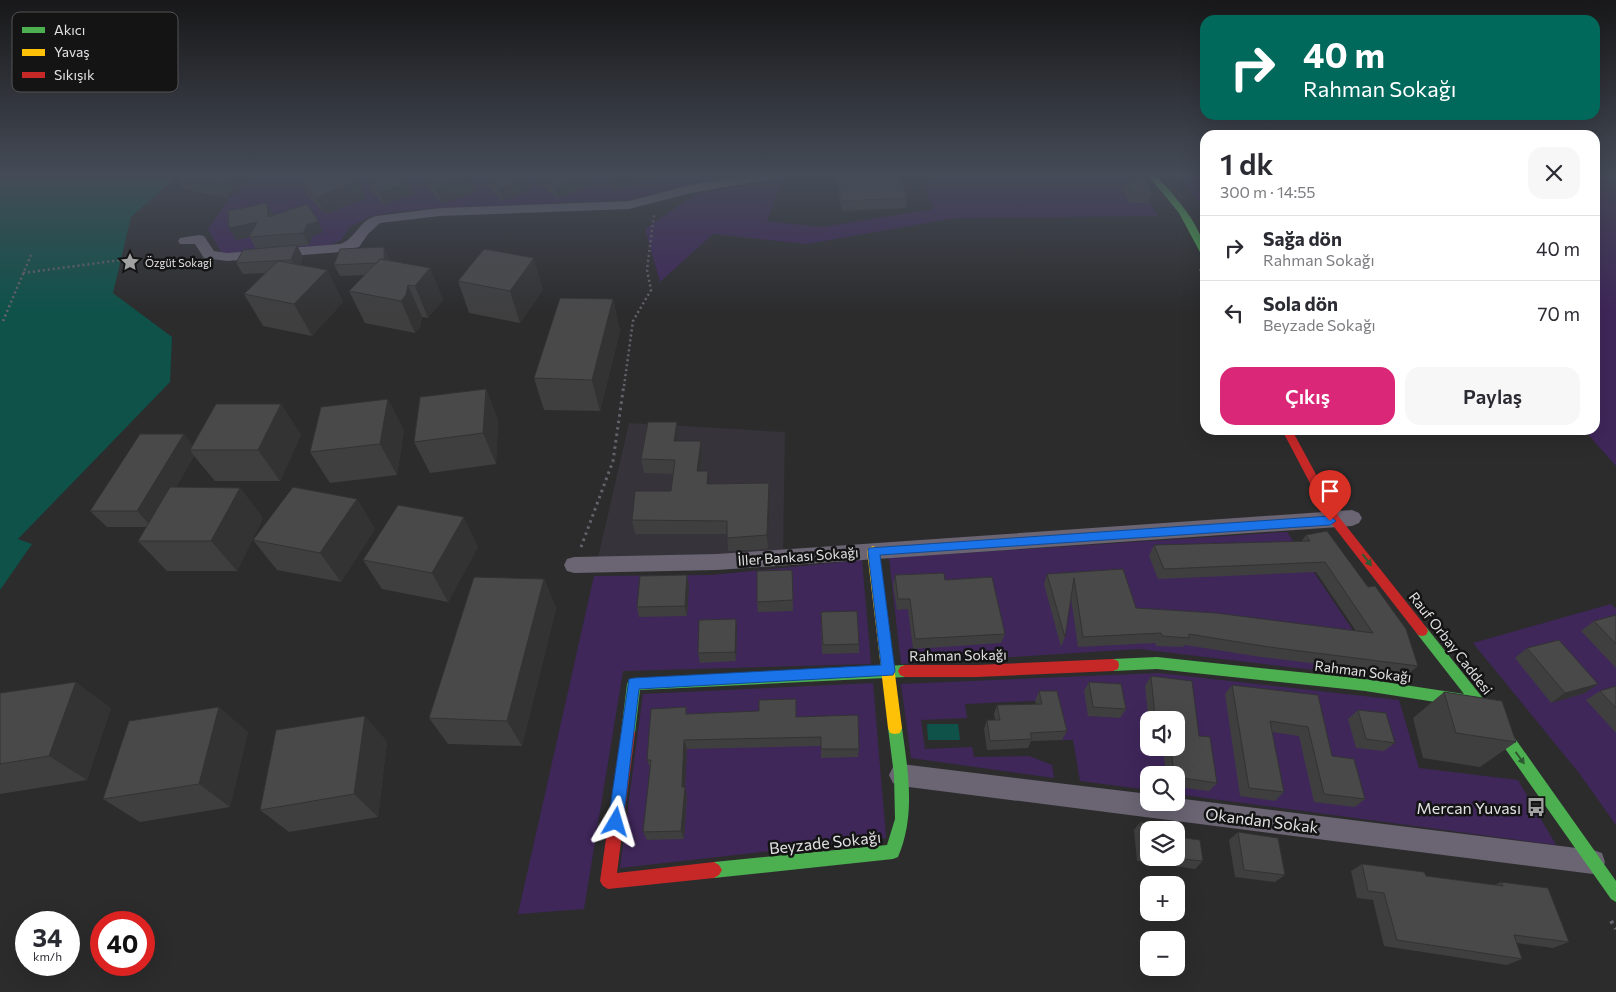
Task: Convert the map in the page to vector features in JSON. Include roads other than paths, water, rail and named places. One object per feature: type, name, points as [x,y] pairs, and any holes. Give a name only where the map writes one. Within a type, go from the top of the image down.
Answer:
[{"type":"street","points":[[185,242],[199,239],[209,255],[227,257],[341,248],[354,244],[363,231],[376,220]]},
{"type":"street","points":[[1187,220],[1200,244]]},
{"type":"street","name":"Rauf Orbay Caddesi","points":[[1289,435],[1478,703],[1509,742],[1616,894]]},
{"type":"street","name":"Rauf Orbay Caddesi","points":[[1299,435],[1306,450],[1345,515]]},
{"type":"street","name":"İller Bankası Sokağı","points":[[574,565],[717,562],[1345,515]]},
{"type":"street","name":"Beyzade Sokağı","points":[[608,881],[892,852],[902,819],[901,774],[874,551]]},
{"type":"street","name":"Rahman Sokağı","points":[[608,881],[634,684],[888,671],[976,671],[1157,662],[1365,686],[1478,703]]},
{"type":"street","name":"Okandan Sokak","points":[[901,774],[1594,862]]},
{"type":"place","name":"Özgüt Sokagi","points":[[130,262]]},
{"type":"place","name":"Mercan Yuvası","points":[[1536,807]]}]
